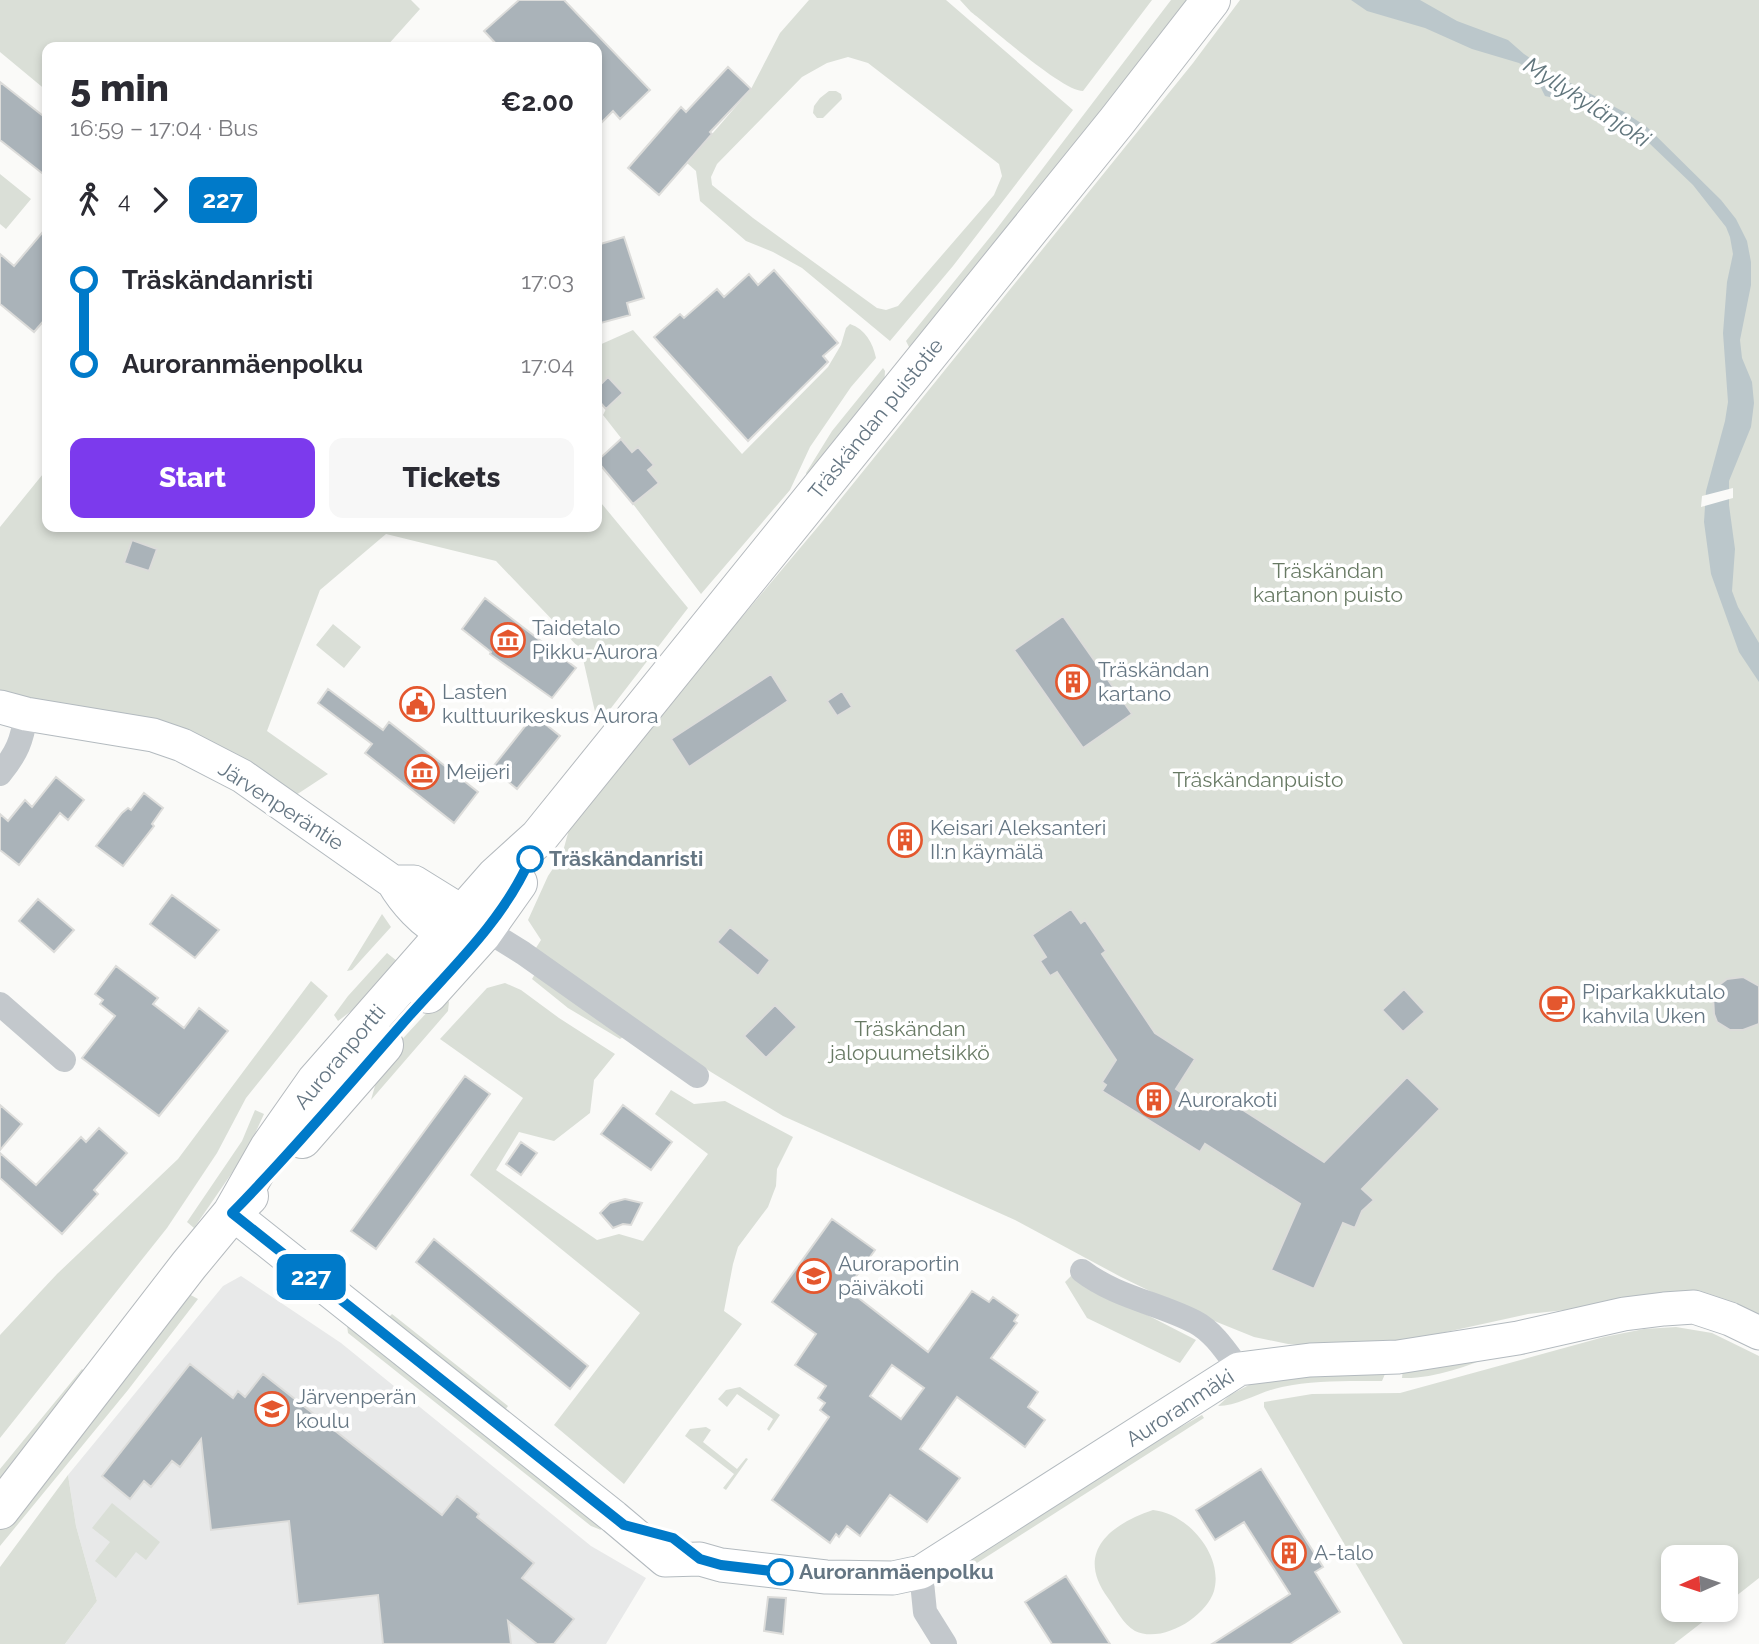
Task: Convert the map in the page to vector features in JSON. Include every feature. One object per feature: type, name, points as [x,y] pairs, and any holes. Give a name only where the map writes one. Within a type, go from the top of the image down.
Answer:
[{"type":"main road","name":"Träskändan puistotie","points":[[464,927],[522,878],[539,837],[1100,142],[1211,0]]},
{"type":"main road","name":"Järvenperäntie","points":[[13,710],[153,735],[182,746],[242,776],[393,882],[414,882],[464,927]]},
{"type":"main road","name":"Auroranportti","points":[[0,1510],[232,1213],[274,1171],[464,927]]},
{"type":"main road","name":"Auroranmäki","points":[[232,1213],[665,1560],[700,1559],[721,1565],[826,1577],[893,1578],[921,1572],[1239,1369],[1299,1361],[1398,1357],[1518,1338],[1624,1314],[1694,1307],[1730,1319],[1759,1333]]},
{"type":"street","points":[[0,774],[15,756],[22,738],[13,710]]},
{"type":"street","points":[[464,927],[499,938],[697,1076]]},
{"type":"street","points":[[0,1004],[64,1060]]},
{"type":"street","points":[[1082,1271],[1101,1286],[1197,1323],[1221,1344],[1239,1369]]},
{"type":"street","points":[[921,1572],[925,1612],[945,1644]]},
{"type":"shaded area","name":"Järvenperän koulu","points":[[241,1276],[341,1343],[591,1546],[646,1578],[606,1644],[65,1644],[97,1601],[76,1526],[68,1475],[223,1286]]},
{"type":"green space","points":[[0,0],[411,0],[420,9],[390,42],[42,42],[42,87],[0,52]]},
{"type":"green space","points":[[809,0],[946,0],[1073,110],[953,266],[890,341],[802,268],[746,241],[700,201],[696,171],[687,163],[751,89],[780,33]],"holes":[[[848,57],[868,63],[999,164],[1002,176],[994,195],[898,306],[886,310],[877,308],[753,218],[712,185],[711,177],[717,164],[802,77],[827,63]]]},
{"type":"green space","points":[[960,0],[1152,0],[1083,91],[1059,81],[1044,70],[971,12]]},
{"type":"green space","points":[[1171,0],[1188,0],[918,346],[909,347],[906,341],[995,231]]},
{"type":"green space","name":"Träskändan kartanon puisto","points":[[1240,0],[1759,0],[1759,1320],[1584,1308],[1528,1314],[1405,1341],[1323,1347],[1254,1337],[1197,1314],[1121,1277],[1015,1220],[783,1116],[609,1005],[534,951],[541,940],[528,920],[548,876],[562,855],[573,815],[663,700],[742,617],[827,516],[1193,63]]},
{"type":"green space","points":[[829,91],[841,94],[842,99],[823,118],[817,118],[813,113],[814,106]]},
{"type":"green space","points":[[0,174],[31,199],[6,229],[0,224]]},
{"type":"green space","points":[[850,324],[860,329],[873,347],[876,358],[851,387],[810,447],[790,490],[701,594],[633,504],[658,483],[648,470],[653,465],[639,447],[632,452],[603,415],[623,393],[608,378],[602,383],[602,344],[633,330],[742,454],[828,367],[841,345],[846,328]]},
{"type":"green space","points":[[883,368],[884,389],[807,479],[806,473],[832,431]]},
{"type":"green space","points":[[42,475],[42,532],[602,532],[602,504],[688,608],[598,725],[581,650],[496,561],[386,534],[320,590],[267,731],[328,774],[296,795],[212,742],[146,719],[0,692],[0,527]]},
{"type":"green space","points":[[333,624],[361,647],[344,668],[316,645]]},
{"type":"green space","points":[[382,914],[391,927],[352,970],[347,971]]},
{"type":"green space","points":[[387,953],[402,965],[371,996],[338,1021],[334,1015]]},
{"type":"green space","points":[[535,974],[623,1037],[620,1039],[568,1008],[532,979]]},
{"type":"green space","points":[[311,981],[328,996],[246,1098],[217,1153],[167,1228],[0,1438],[0,1335],[57,1274],[178,1159]]},
{"type":"green space","points":[[505,983],[521,990],[615,1054],[594,1080],[590,1113],[554,1141],[519,1132],[496,1170],[597,1240],[619,1234],[643,1241],[708,1154],[655,1114],[671,1090],[694,1104],[725,1101],[793,1137],[777,1169],[776,1186],[768,1207],[738,1247],[733,1264],[724,1311],[742,1324],[624,1484],[554,1425],[640,1313],[470,1175],[523,1098],[440,1039],[487,988]]},
{"type":"green space","points":[[443,995],[449,1002],[448,1011],[371,1100],[382,1061]]},
{"type":"green space","points":[[255,1110],[264,1114],[247,1151],[194,1228],[187,1222],[242,1141]]},
{"type":"green space","points":[[1071,1276],[1196,1340],[1180,1363],[1087,1318],[1065,1282]]},
{"type":"green space","points":[[187,1293],[198,1299],[128,1390],[0,1546],[0,1528]]},
{"type":"green space","points":[[392,1314],[508,1406],[503,1413],[389,1317]]},
{"type":"green space","points":[[347,1325],[598,1521],[601,1530],[591,1526],[348,1333]]},
{"type":"green space","points":[[1676,1327],[1712,1333],[1759,1356],[1759,1578],[1738,1595],[1738,1545],[1661,1545],[1661,1622],[1702,1622],[1674,1644],[1403,1644],[1264,1407],[1264,1402],[1312,1394],[1400,1393],[1604,1337],[1644,1329]]},
{"type":"green space","points":[[1496,1355],[1438,1374],[1402,1378],[1403,1368]]},
{"type":"green space","points":[[82,1369],[89,1376],[0,1488],[0,1469]]},
{"type":"green space","points":[[1378,1370],[1385,1374],[1382,1381],[1332,1381],[1294,1385],[1274,1389],[1234,1404],[1218,1406],[1230,1395],[1266,1376]]},
{"type":"green space","points":[[740,1387],[780,1415],[769,1431],[767,1429],[773,1419],[737,1394],[727,1407],[718,1399],[726,1390]]},
{"type":"green space","points":[[1202,1415],[1204,1418],[955,1577],[952,1571],[1139,1450]]},
{"type":"green space","points":[[706,1427],[711,1430],[703,1442],[737,1469],[748,1459],[726,1490],[723,1488],[734,1474],[685,1436],[690,1429]]},
{"type":"green space","points":[[68,1475],[76,1526],[97,1601],[65,1644],[0,1644],[0,1567]]},
{"type":"green space","points":[[112,1503],[160,1542],[146,1560],[136,1552],[116,1578],[95,1561],[110,1542],[92,1528]]},
{"type":"green space","points":[[1153,1510],[1166,1513],[1190,1527],[1208,1550],[1216,1577],[1209,1601],[1193,1619],[1170,1631],[1146,1634],[1135,1631],[1123,1620],[1098,1582],[1095,1567],[1096,1554],[1111,1532],[1123,1523]]},
{"type":"water","name":"Myllykylänjoki","points":[[1351,0],[1420,0],[1457,21],[1508,40],[1554,74],[1647,127],[1721,200],[1736,219],[1747,241],[1751,262],[1751,285],[1740,340],[1742,358],[1752,382],[1754,403],[1751,427],[1729,481],[1729,505],[1735,549],[1732,591],[1759,643],[1759,682],[1739,652],[1711,574],[1704,522],[1706,491],[1728,402],[1723,333],[1727,282],[1733,254],[1726,227],[1693,185],[1649,143],[1610,121],[1580,98],[1545,96],[1533,72],[1519,63],[1472,49],[1425,28],[1367,11]]},
{"type":"pier","points":[[1733,488],[1733,498],[1701,507],[1702,496]]},
{"type":"building","points":[[519,0],[564,0],[650,90],[620,119],[613,111],[602,122],[602,42],[494,42],[484,31]]},
{"type":"building","points":[[728,67],[751,89],[710,132],[712,134],[659,195],[628,168],[681,107],[686,112]]},
{"type":"building","points":[[0,82],[42,115],[42,173],[0,140]]},
{"type":"building","points":[[42,233],[42,323],[34,332],[0,304],[0,254],[14,266]]},
{"type":"building","points":[[624,237],[644,298],[627,303],[630,315],[602,323],[602,244]]},
{"type":"building","points":[[774,270],[838,343],[823,356],[828,362],[748,441],[654,337],[680,314],[684,318],[717,289],[724,297],[749,274],[758,285]]},
{"type":"building","points":[[608,377],[623,393],[606,409],[602,405],[602,383]]},
{"type":"building","points":[[621,439],[632,452],[638,447],[654,465],[648,470],[659,483],[633,504],[602,467],[602,456]]},
{"type":"building","points":[[132,540],[157,549],[149,571],[124,563]]},
{"type":"building","name":"Taidetalo Pikku-Aurora","points":[[485,598],[576,668],[552,698],[490,654],[491,652],[462,629]]},
{"type":"building","name":"Träskändan kartano","points":[[1063,616],[1132,714],[1083,748],[1014,650]]},
{"type":"building","points":[[771,674],[788,701],[689,767],[671,739]]},
{"type":"building","name":"Meijeri","points":[[328,689],[383,730],[389,722],[478,792],[454,823],[365,753],[372,744],[318,703]]},
{"type":"building","points":[[842,691],[852,707],[837,716],[827,701]]},
{"type":"building","points":[[534,715],[560,736],[517,789],[492,768]]},
{"type":"building","points":[[56,777],[84,800],[68,820],[60,813],[19,865],[0,850],[0,814],[8,821],[25,800],[32,807]]},
{"type":"building","points":[[144,793],[163,808],[152,824],[154,826],[123,866],[96,846],[122,813],[128,808],[131,810]]},
{"type":"building","name":"Keisari Aleksanteri II:n käymälä","points":[[898,828],[912,828],[920,840],[913,853],[898,853],[891,841]]},
{"type":"building","points":[[172,895],[219,930],[195,958],[150,924]]},
{"type":"building","points":[[38,899],[74,930],[54,952],[19,921]]},
{"type":"building","name":"Aurorakoti","points":[[1071,909],[1081,923],[1085,920],[1106,951],[1102,954],[1155,1033],[1195,1059],[1176,1089],[1208,1110],[1218,1094],[1324,1162],[1407,1077],[1440,1109],[1362,1189],[1374,1200],[1362,1211],[1355,1228],[1343,1223],[1314,1289],[1271,1270],[1300,1204],[1205,1144],[1200,1152],[1102,1091],[1106,1085],[1102,1082],[1116,1060],[1057,972],[1050,976],[1040,961],[1046,957],[1032,935]]},
{"type":"building","points":[[730,927],[770,960],[758,976],[717,942]]},
{"type":"building","points":[[116,966],[158,998],[153,1004],[184,1028],[199,1008],[228,1031],[159,1116],[82,1058],[115,1016],[100,1004],[103,1000],[95,994]]},
{"type":"building","points":[[1743,977],[1759,986],[1759,1024],[1743,1030],[1730,1030],[1717,1022],[1713,996],[1719,985],[1727,979]]},
{"type":"building","name":"Piparkakkutalo kahvila Uken","points":[[1549,987],[1576,1001],[1565,1021],[1538,1007]]},
{"type":"building","points":[[1404,989],[1425,1012],[1403,1032],[1382,1010]]},
{"type":"building","points":[[775,1005],[797,1027],[766,1058],[744,1036]]},
{"type":"building","points":[[465,1076],[490,1094],[376,1249],[351,1231]]},
{"type":"building","points":[[0,1105],[22,1124],[0,1150]]},
{"type":"building","points":[[623,1105],[672,1142],[651,1170],[601,1134]]},
{"type":"building","points":[[99,1128],[127,1153],[94,1190],[98,1194],[62,1234],[0,1178],[0,1153],[36,1185],[81,1137],[86,1142]]},
{"type":"building","points":[[521,1142],[537,1153],[521,1175],[506,1164]]},
{"type":"building","points":[[625,1199],[642,1203],[631,1225],[623,1224],[613,1228],[600,1213],[610,1203]]},
{"type":"building","points":[[832,1219],[875,1250],[847,1289],[928,1352],[972,1291],[989,1302],[993,1297],[1018,1315],[1014,1321],[1017,1323],[991,1358],[1038,1392],[1028,1407],[1045,1420],[1025,1447],[957,1397],[920,1449],[960,1478],[927,1522],[890,1495],[860,1536],[847,1526],[839,1537],[836,1534],[830,1543],[772,1500],[829,1417],[820,1410],[825,1403],[818,1398],[826,1386],[795,1365],[816,1334],[772,1302]],"holes":[[[892,1365],[924,1388],[901,1419],[870,1396]]]},
{"type":"building","points":[[434,1239],[588,1366],[570,1389],[416,1262]]},
{"type":"building","points":[[190,1364],[233,1398],[238,1391],[245,1397],[263,1374],[442,1515],[457,1496],[479,1514],[477,1517],[534,1563],[522,1578],[574,1619],[554,1644],[537,1644],[508,1621],[511,1644],[383,1644],[378,1595],[298,1604],[289,1521],[211,1530],[201,1439],[180,1467],[172,1461],[151,1487],[144,1481],[130,1499],[102,1476]]},
{"type":"building","name":"A-talo","points":[[1261,1469],[1323,1567],[1315,1572],[1340,1612],[1290,1644],[1212,1644],[1290,1594],[1244,1522],[1215,1540],[1196,1510]]},
{"type":"building","points":[[1066,1576],[1110,1644],[1052,1644],[1025,1602]]},
{"type":"building","points":[[768,1597],[786,1598],[783,1634],[764,1631]]},
{"type":"bus line","name":"227","points":[[530,859],[515,889],[482,934],[274,1171],[232,1213],[624,1525],[673,1538],[700,1559],[721,1565],[780,1572]]},
{"type":"place","name":"Taidetalo Pikku-Aurora","points":[[508,640]]},
{"type":"place","name":"Träskändan kartano","points":[[1073,682]]},
{"type":"place","name":"Lasten kulttuurikeskus Aurora","points":[[417,704]]},
{"type":"place","name":"Meijeri","points":[[422,772]]},
{"type":"place","name":"Keisari Aleksanteri II:n käymälä","points":[[905,840]]},
{"type":"place","name":"Träskändanristi","points":[[530,859]]},
{"type":"place","name":"Piparkakkutalo kahvila Uken","points":[[1557,1004]]},
{"type":"place","name":"Aurorakoti","points":[[1154,1100]]},
{"type":"place","name":"Auroraportin päiväkoti","points":[[814,1276]]},
{"type":"place","name":"Järvenperän koulu","points":[[272,1409]]},
{"type":"place","name":"A-talo","points":[[1289,1553]]},
{"type":"place","name":"Auroranmäenpolku","points":[[780,1572]]},
{"type":"park label","name":"Träskändanpuisto","points":[[1258,780]]},
{"type":"park label","name":"Träskändan jalopuumetsikkö","points":[[910,1041]]}]
